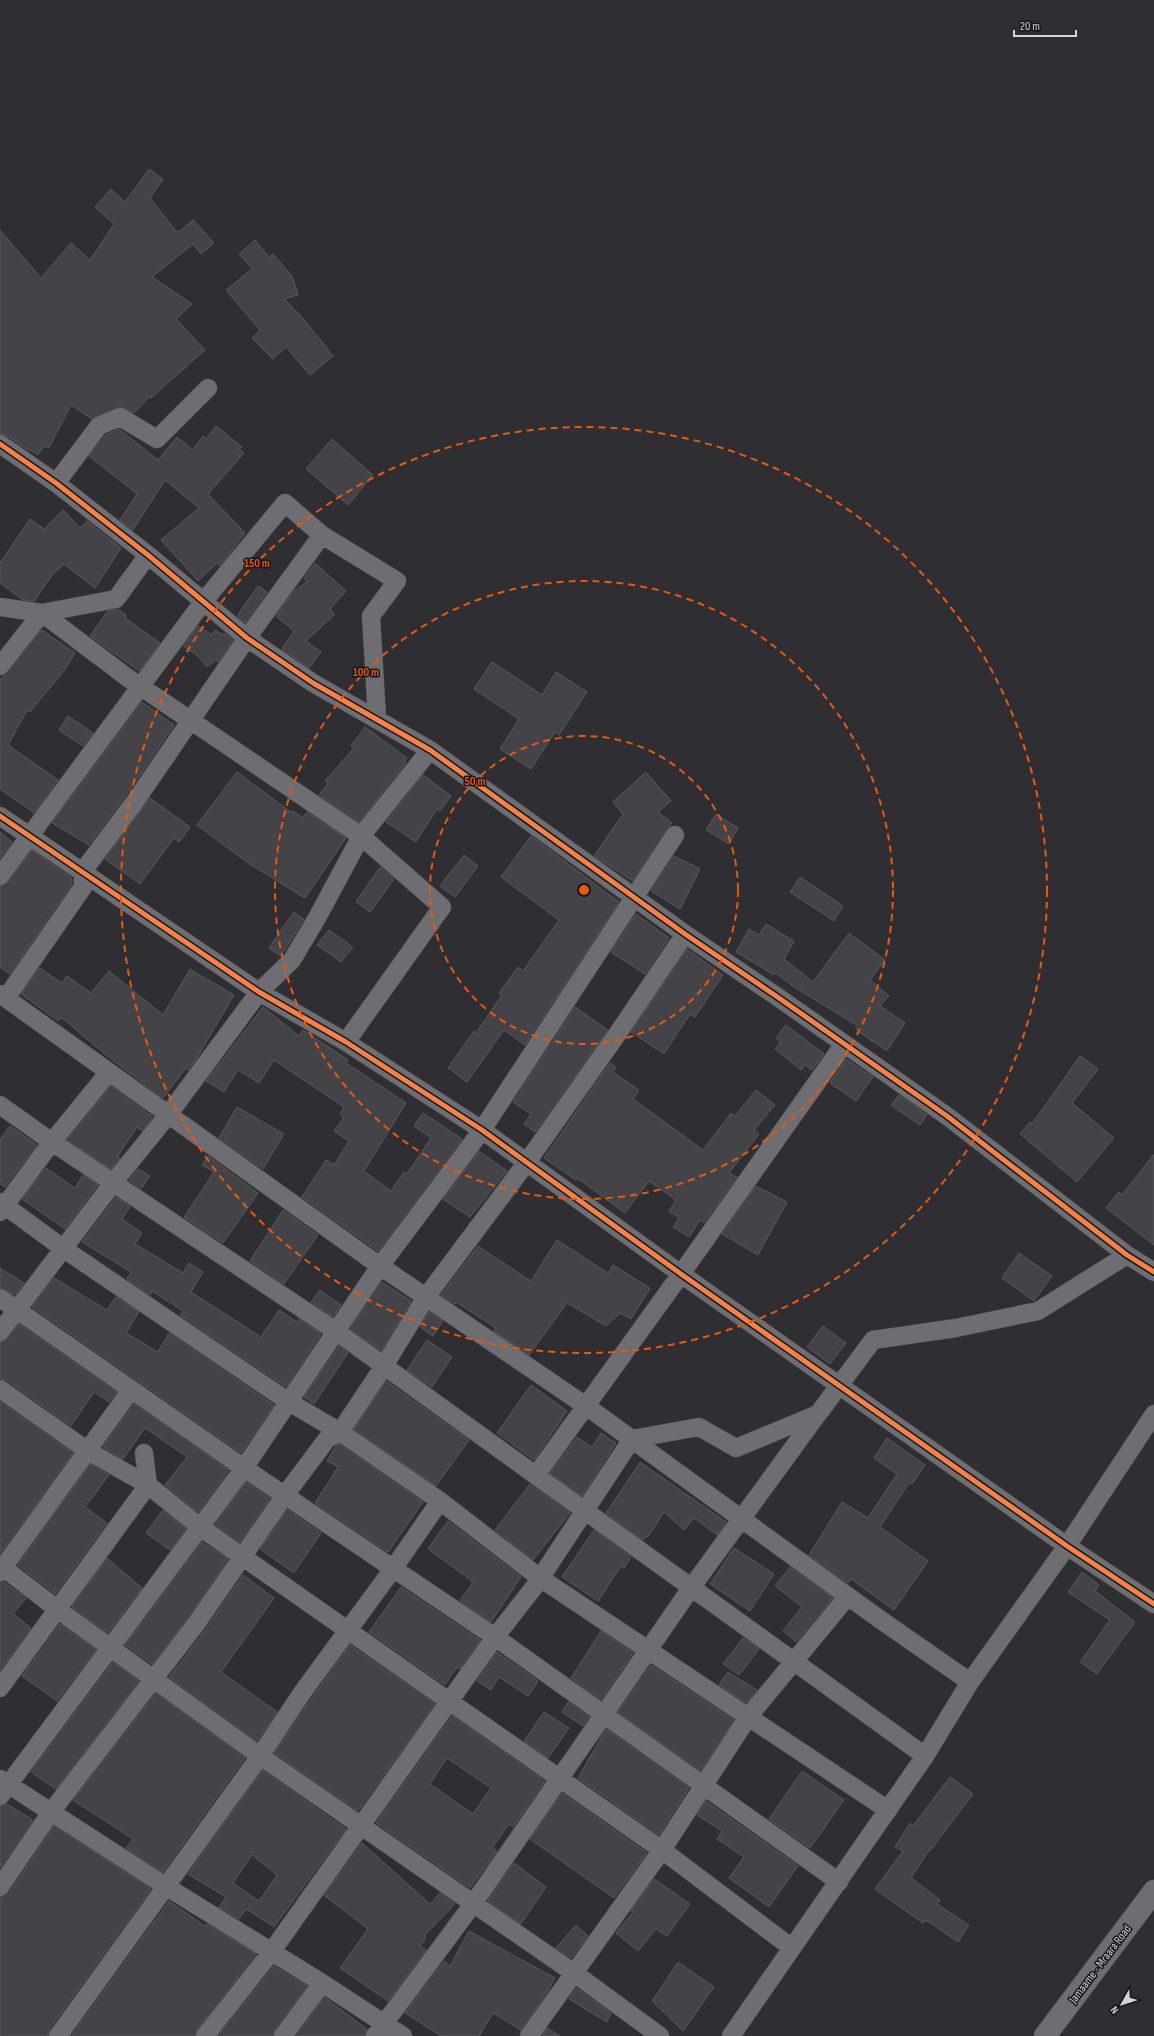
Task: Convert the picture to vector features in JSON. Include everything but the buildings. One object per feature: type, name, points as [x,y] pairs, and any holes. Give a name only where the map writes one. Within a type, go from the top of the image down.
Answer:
[{"type":"street","points":[[56,483],[99,426],[120,417],[157,439],[208,388]]},
{"type":"street","points":[[0,444],[56,483],[148,555],[247,638],[313,683],[377,718],[430,750],[684,934],[947,1116],[1127,1255],[1154,1272]]},
{"type":"street","points":[[0,876],[203,602],[285,503],[322,535],[397,581],[371,616],[377,718]]},
{"type":"street","points":[[322,535],[247,638],[134,803],[83,871],[83,887],[3,996],[380,1266],[586,1406],[848,1596],[970,1682]]},
{"type":"street","points":[[0,607],[42,613],[116,599],[148,555]]},
{"type":"street","points":[[0,666],[42,613]]},
{"type":"street","points":[[42,613],[141,687],[361,836],[442,907],[346,1042]]},
{"type":"street","points":[[0,1332],[113,1183],[168,1115],[259,992],[292,960],[317,918],[361,836],[430,750]]},
{"type":"street","points":[[0,816],[31,835],[259,992],[346,1042],[482,1130],[681,1274],[1067,1546],[1154,1604]]},
{"type":"street","points":[[402,2036],[379,2030],[322,1983],[167,1887],[51,1812],[3,1787],[112,1647],[244,1468],[380,1266],[482,1130],[675,835]]},
{"type":"street","points":[[0,1887],[51,1812],[196,1624],[285,1496],[327,1439],[340,1432],[384,1366],[426,1297],[527,1162],[616,1036],[684,934]]},
{"type":"street","points":[[536,1475],[844,1044]]},
{"type":"street","points":[[109,1072],[2,1206],[289,1402],[340,1432],[440,1501],[540,1578],[888,1810]]},
{"type":"street","points":[[0,1105],[52,1142],[337,1332],[925,1756]]},
{"type":"street","points":[[379,2030],[473,1904],[560,1779],[603,1714],[741,1518],[873,1340],[956,1328],[1038,1311],[1127,1255]]},
{"type":"street","points":[[0,1298],[244,1468],[495,1637],[839,1882]]},
{"type":"street","points":[[0,1390],[88,1451],[148,1485],[200,1527],[662,1850],[792,1948]]},
{"type":"street","points":[[131,1390],[88,1451],[1,1568],[56,1609],[112,1647],[260,1756],[362,1825],[473,1904],[574,1973],[660,2036]]},
{"type":"street","points":[[205,2036],[272,1951],[495,1637],[540,1578],[632,1439],[699,1427],[736,1448],[818,1414]]},
{"type":"street","points":[[731,2036],[925,1756],[970,1682],[1067,1546],[1154,1414]]},
{"type":"street","points":[[0,1688],[56,1609],[148,1485],[144,1453]]},
{"type":"street","points":[[58,2036],[167,1887],[260,1756],[304,1690],[393,1569],[440,1501]]},
{"type":"street","points":[[529,2036],[662,1850],[702,1785],[748,1717],[848,1596]]},
{"type":"street","name":"Jamaame - Mraara Road","points":[[1045,2036],[1154,1891]]},
{"type":"street","points":[[283,2036],[322,1983]]},
{"type":"cycle path","points":[[0,444],[56,483],[148,555],[247,638],[313,683],[430,750],[685,934],[947,1116],[1127,1255],[1154,1272]]},
{"type":"cycle path","points":[[0,816],[259,992],[346,1042],[482,1130],[681,1274],[1067,1546],[1154,1604]]}]
